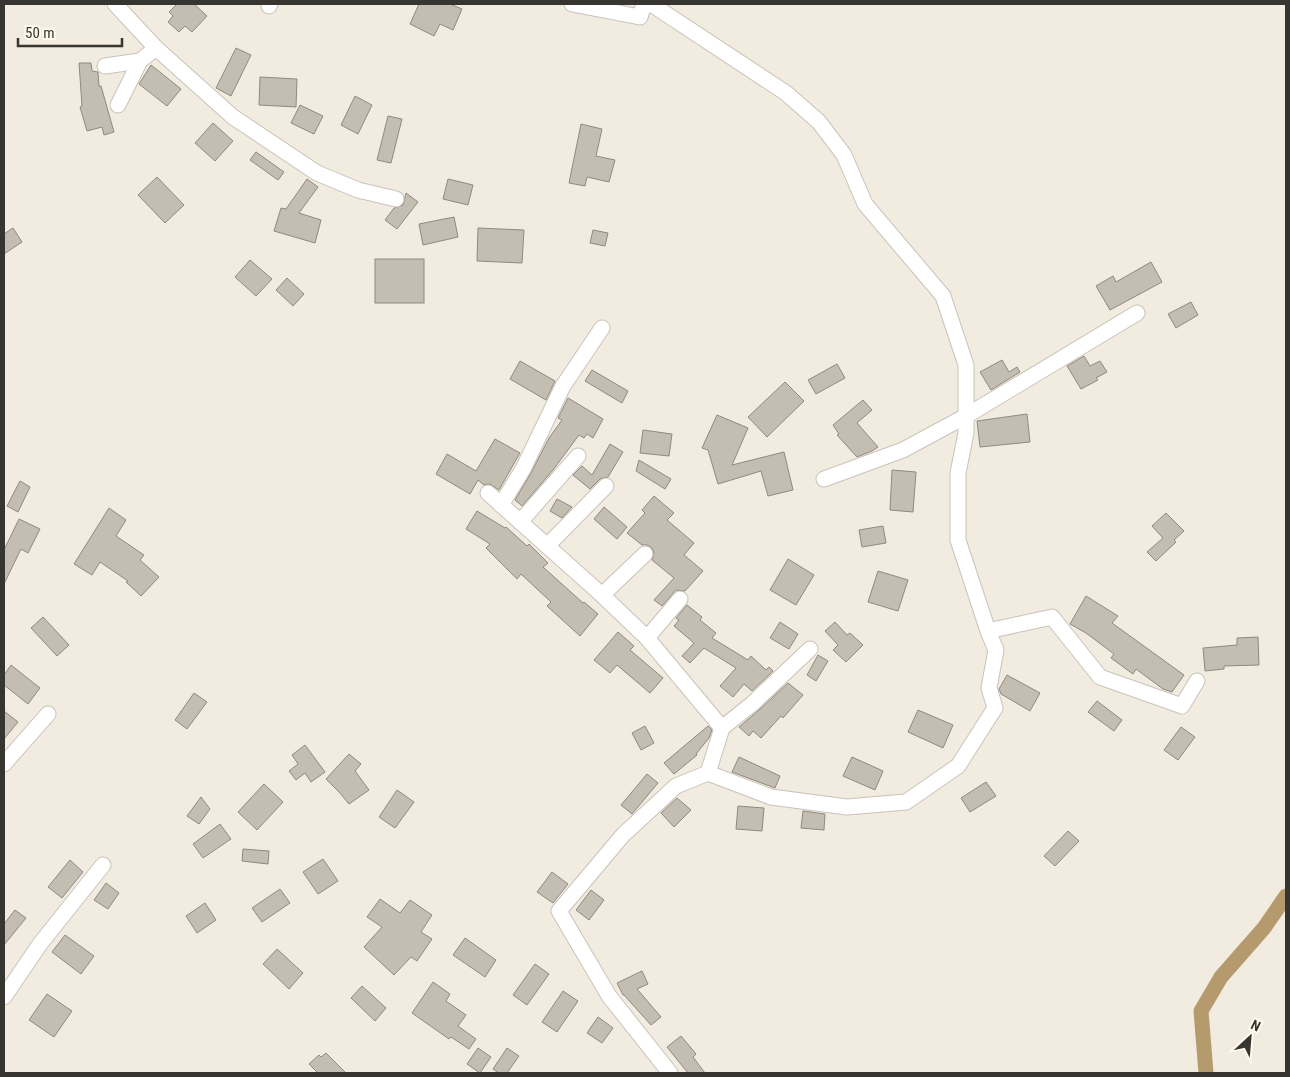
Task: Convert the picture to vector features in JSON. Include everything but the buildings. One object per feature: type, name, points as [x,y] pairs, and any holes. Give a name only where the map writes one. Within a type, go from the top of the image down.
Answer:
[{"type":"street","points":[[115,4],[156,48],[233,117],[317,173],[358,190],[396,199]]},
{"type":"street","points":[[572,4],[640,17],[644,4]]},
{"type":"street","points":[[651,4],[786,93],[819,122],[844,155],[865,204],[943,296],[966,365],[966,433],[958,473],[958,540],[996,650],[989,688],[995,708],[958,766],[906,802],[847,807],[771,797],[708,773],[676,786],[623,835],[560,911],[609,996],[670,1073]]},
{"type":"street","points":[[118,105],[140,61],[156,48]]},
{"type":"street","points":[[105,66],[140,61]]},
{"type":"street","points":[[824,479],[903,450],[966,416],[1137,313]]},
{"type":"street","points":[[501,505],[523,469],[563,386],[602,328]]},
{"type":"street","points":[[520,522],[578,456]]},
{"type":"street","points":[[546,546],[606,486]]},
{"type":"street","points":[[488,493],[647,638],[722,728]]},
{"type":"street","points":[[602,595],[644,554]]},
{"type":"street","points":[[647,638],[680,599]]},
{"type":"street","points":[[988,631],[1052,617],[1100,677],[1182,706],[1197,681]]},
{"type":"street","points":[[708,773],[722,728],[752,704],[810,649]]},
{"type":"street","points":[[4,764],[48,714]]},
{"type":"street","points":[[4,997],[40,944],[103,865]]},
{"type":"waterway","points":[[1206,1073],[1201,1011],[1221,977],[1264,928],[1286,896]]}]
